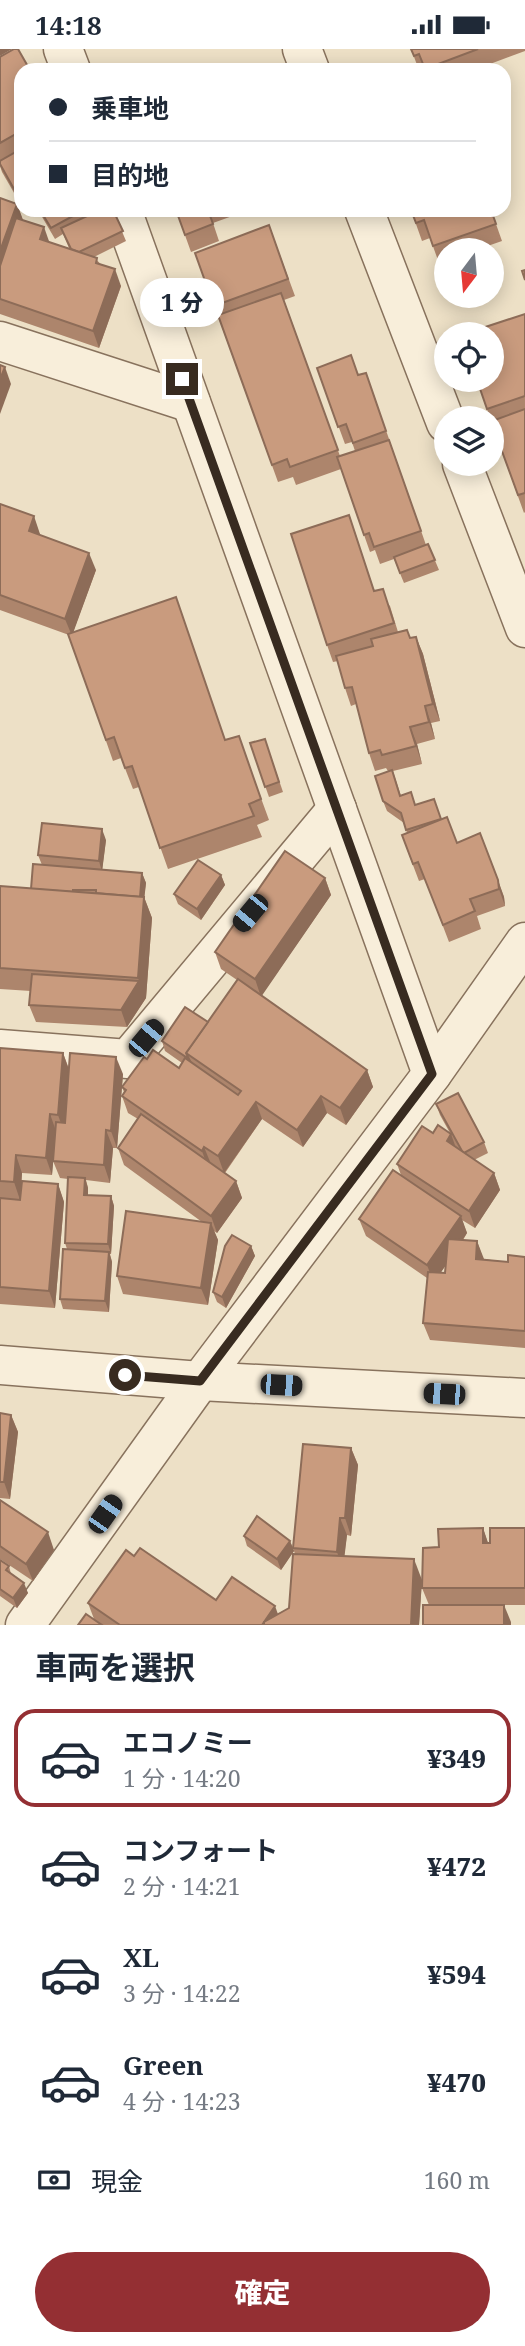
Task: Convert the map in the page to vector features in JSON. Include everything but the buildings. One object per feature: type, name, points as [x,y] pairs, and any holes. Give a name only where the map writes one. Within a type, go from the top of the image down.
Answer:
[{"type":"street","points":[[124,217],[432,1074]]},
{"type":"street","points":[[367,217],[439,406]]},
{"type":"street","points":[[0,341],[191,403]]},
{"type":"street","points":[[467,476],[525,628]]},
{"type":"street","points":[[0,1049],[128,1059],[337,809]]},
{"type":"street","points":[[25,1625],[200,1381],[432,1074],[525,942]]},
{"type":"street","points":[[0,1365],[200,1381],[525,1398]]},
{"type":"route","points":[[125,1375],[200,1381],[432,1074],[182,379]]}]
